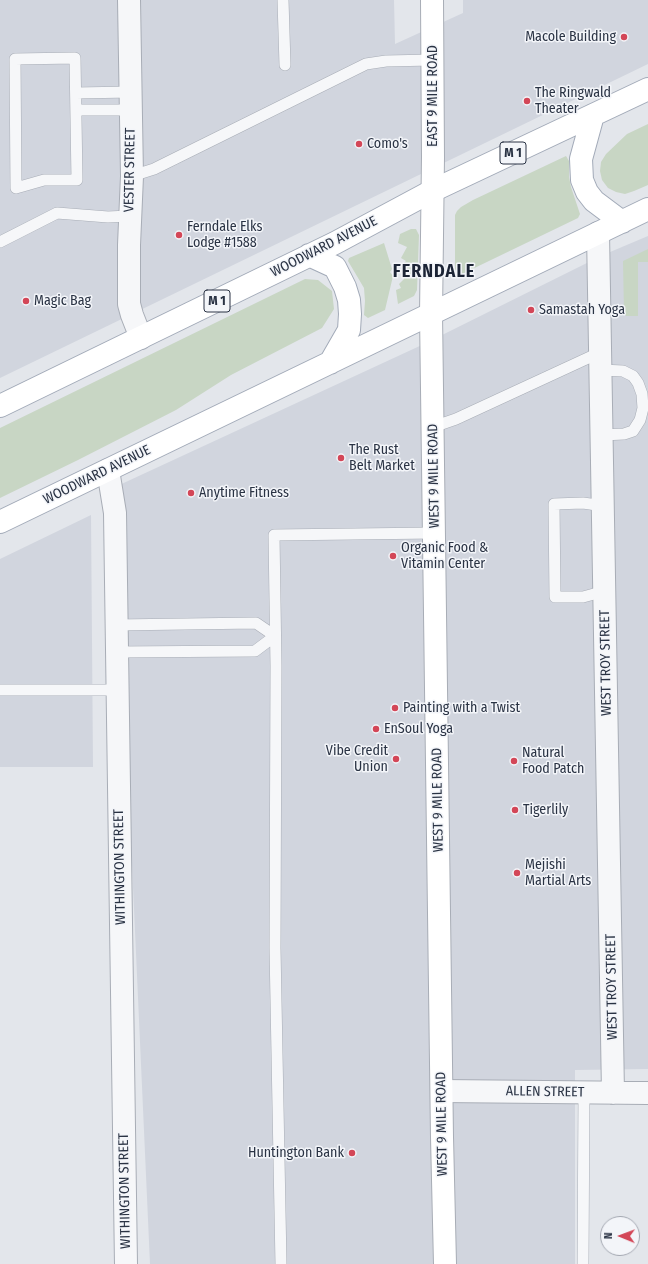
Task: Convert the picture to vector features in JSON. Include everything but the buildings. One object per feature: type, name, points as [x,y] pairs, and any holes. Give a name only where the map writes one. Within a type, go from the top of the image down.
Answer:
[{"type":"main road","name":"EAST 9 MILE ROAD","points":[[432,0],[432,191]]},
{"type":"main road","name":"WOODWARD AVENUE","points":[[0,406],[310,255],[432,191],[648,89]]},
{"type":"main road","points":[[593,115],[581,159],[582,180],[586,192],[594,201],[622,222]]},
{"type":"main road","name":"WEST 9 MILE ROAD","points":[[432,191],[431,314],[445,1264]]},
{"type":"main road","name":"WOODWARD AVENUE","points":[[0,522],[648,209]]},
{"type":"main road","points":[[310,255],[335,267],[345,287],[349,300],[349,330],[330,363]]},
{"type":"street","name":"VESTER STREET","points":[[129,0],[132,176],[129,216],[130,304],[132,315],[141,338]]},
{"type":"street","name":"WEST TROY STREET","points":[[598,233],[614,1093]]},
{"type":"street","name":"WITHINGTON STREET","points":[[108,470],[115,513],[126,1264]]},
{"type":"street","name":"ALLEN STREET","points":[[442,1091],[648,1093]]},
{"type":"lane","points":[[283,0],[285,65]]},
{"type":"lane","points":[[75,58],[76,94],[77,180],[44,180],[16,188],[15,59],[75,58]]},
{"type":"lane","points":[[132,176],[154,169],[366,64],[386,61],[432,60]]},
{"type":"lane","points":[[76,94],[131,101]]},
{"type":"lane","points":[[76,110],[131,101]]},
{"type":"lane","points":[[0,242],[57,213],[108,217],[129,216]]},
{"type":"lane","points":[[433,427],[601,361],[624,370],[633,376],[638,383],[642,394],[643,408],[640,420],[632,430],[624,434],[602,435]]},
{"type":"lane","points":[[604,506],[583,503],[554,504],[555,597],[583,597],[605,591]]},
{"type":"lane","points":[[281,1264],[275,948],[274,535],[434,533]]},
{"type":"lane","points":[[116,625],[256,623],[275,636]]},
{"type":"lane","points":[[116,652],[255,651],[275,636]]},
{"type":"lane","points":[[0,690],[117,690]]},
{"type":"lane","points":[[583,1264],[584,1092]]},
{"type":"shaded area","points":[[0,0],[394,0],[395,44],[463,13],[463,0],[648,0],[648,64],[0,378]]},
{"type":"shaded area","points":[[648,236],[648,1069],[575,1070],[575,1264],[150,1264],[115,487],[424,344],[603,255]]},
{"type":"shaded area","points":[[91,515],[93,767],[0,767],[0,559]]},
{"type":"green space","points":[[648,124],[648,185],[625,194],[608,188],[602,180],[600,171],[601,162],[606,154],[627,134]]},
{"type":"green space","points":[[566,156],[569,161],[569,177],[571,187],[580,214],[578,218],[462,274],[457,273],[455,269],[455,215],[457,211],[473,200]]},
{"type":"green space","points":[[411,229],[416,229],[419,235],[417,290],[414,296],[398,304],[396,290],[401,288],[399,284],[404,279],[403,269],[405,267],[403,264],[406,261],[401,258],[407,247],[398,243],[400,234]]},
{"type":"green space","points":[[384,243],[392,269],[390,272],[393,276],[385,310],[368,318],[364,315],[364,288],[348,261],[349,258]]},
{"type":"green space","points":[[648,249],[648,262],[638,262],[638,316],[626,316],[624,313],[623,261]]},
{"type":"green space","points":[[305,279],[318,280],[332,291],[334,309],[322,328],[231,375],[176,410],[0,498],[0,428]]},
{"type":"place","name":"Macole Building","points":[[624,37]]},
{"type":"place","name":"The Ringwald Theater","points":[[527,101]]},
{"type":"place","name":"Como's","points":[[359,144]]},
{"type":"place","name":"Ferndale Elks Lodge #1588","points":[[179,235]]},
{"type":"place","name":"Magic Bag","points":[[26,301]]},
{"type":"place","name":"Samastah Yoga","points":[[531,310]]},
{"type":"place","name":"The Rust Belt Market","points":[[341,458]]},
{"type":"place","name":"Anytime Fitness","points":[[191,493]]},
{"type":"place","name":"Organic Food & Vitamin Center","points":[[393,556]]},
{"type":"place","name":"Painting with a Twist","points":[[395,708]]},
{"type":"place","name":"EnSoul Yoga","points":[[376,729]]},
{"type":"place","name":"Vibe Credit Union","points":[[396,759]]},
{"type":"place","name":"Natural Food Patch","points":[[514,761]]},
{"type":"place","name":"Tigerlily","points":[[515,810]]},
{"type":"place","name":"Mejishi Martial Arts","points":[[517,873]]},
{"type":"place","name":"Huntington Bank","points":[[352,1153]]},
{"type":"district","name":"FERNDALE","points":[[434,272]]}]
